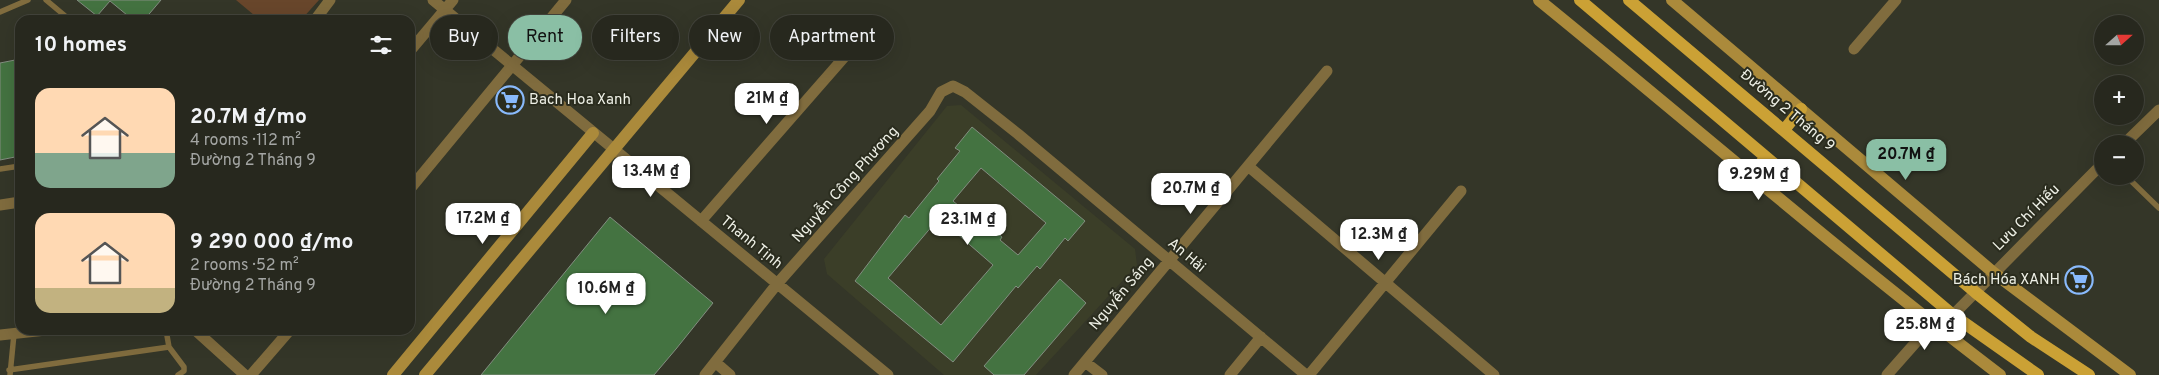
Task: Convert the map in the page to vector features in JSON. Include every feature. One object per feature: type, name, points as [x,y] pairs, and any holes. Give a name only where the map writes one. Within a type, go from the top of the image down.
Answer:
[{"type":"main road","points":[[425,375],[740,0]]},
{"type":"main road","points":[[1539,0],[1750,176],[1932,324],[2000,375]]},
{"type":"main road","points":[[1580,0],[1953,316],[2038,375]]},
{"type":"main road","name":"Đường 2 Tháng 9","points":[[1629,0],[1974,292],[2031,337],[2089,375]]},
{"type":"main road","name":"Đường 2 Tháng 9","points":[[1672,0],[1994,273],[2130,375]]},
{"type":"main road","points":[[1784,130],[1801,109]]},
{"type":"main road","points":[[393,375],[593,133]]},
{"type":"main road","points":[[1750,176],[1766,158]]},
{"type":"street","points":[[319,15],[330,0]]},
{"type":"street","name":"Thanh Tịnh","points":[[433,0],[888,375]]},
{"type":"street","points":[[415,45],[453,0]]},
{"type":"street","points":[[415,183],[566,0]]},
{"type":"street","points":[[1854,49],[1896,0]]},
{"type":"street","points":[[701,221],[842,60]]},
{"type":"street","name":"Nguyễn Sáng","points":[[1074,375],[1327,71]]},
{"type":"street","name":"An Hải","points":[[953,86],[965,92],[1018,134],[1169,262],[1308,375]]},
{"type":"street","name":"Nguyễn Công Phương","points":[[704,375],[777,284],[905,141],[930,111],[942,92],[953,86]]},
{"type":"street","points":[[2133,135],[2159,110]]},
{"type":"street","points":[[1248,166],[1494,375]]},
{"type":"street","name":"Lưu Chí Hiếu","points":[[1887,375],[1932,324],[1953,316],[1974,292],[2094,172]]},
{"type":"street","points":[[1308,375],[1460,191]]},
{"type":"street","points":[[0,205],[15,203]]},
{"type":"street","points":[[0,336],[14,334]]},
{"type":"street","points":[[201,335],[245,375]]},
{"type":"street","points":[[250,375],[286,335]]},
{"type":"street","points":[[1230,375],[1260,337]]},
{"type":"street","points":[[715,362],[730,375]]},
{"type":"street","points":[[1086,362],[1102,375]]},
{"type":"lane","points":[[0,12],[28,0]]},
{"type":"lane","points":[[46,0],[64,15]]},
{"type":"lane","points":[[0,169],[15,167]]},
{"type":"lane","points":[[2135,185],[2159,208]]},
{"type":"lane","points":[[14,334],[10,372],[169,347]]},
{"type":"lane","points":[[167,335],[169,347],[184,367],[184,371],[178,375]]},
{"type":"shaded area","points":[[236,0],[319,0],[306,15],[254,15]]},
{"type":"shaded area","points":[[961,105],[1135,249],[1137,265],[1036,375],[944,375],[827,274],[824,259],[947,106]]},
{"type":"building","points":[[77,0],[161,0],[148,15],[127,15],[110,1],[96,15]]},
{"type":"building","points":[[15,60],[15,157],[0,160],[0,63]]},
{"type":"building","points":[[972,127],[1085,221],[1068,241],[1065,238],[1040,269],[1037,266],[1018,288],[1016,286],[953,362],[855,281],[905,215],[909,218],[939,181],[937,179],[960,151],[955,148]],"holes":[[[981,168],[1046,223],[1018,255],[1000,240],[1002,237],[980,218],[977,221],[953,201]],[[939,218],[993,265],[941,325],[888,278]]]},
{"type":"building","points":[[610,217],[713,303],[676,349],[654,375],[481,375]]},
{"type":"building","points":[[1060,279],[1086,303],[1024,375],[994,375],[984,366]]},
{"type":"place","name":"Bach Hoa Xanh","points":[[510,100]]},
{"type":"place","name":"Bách Hóa XANH","points":[[2079,280]]}]
